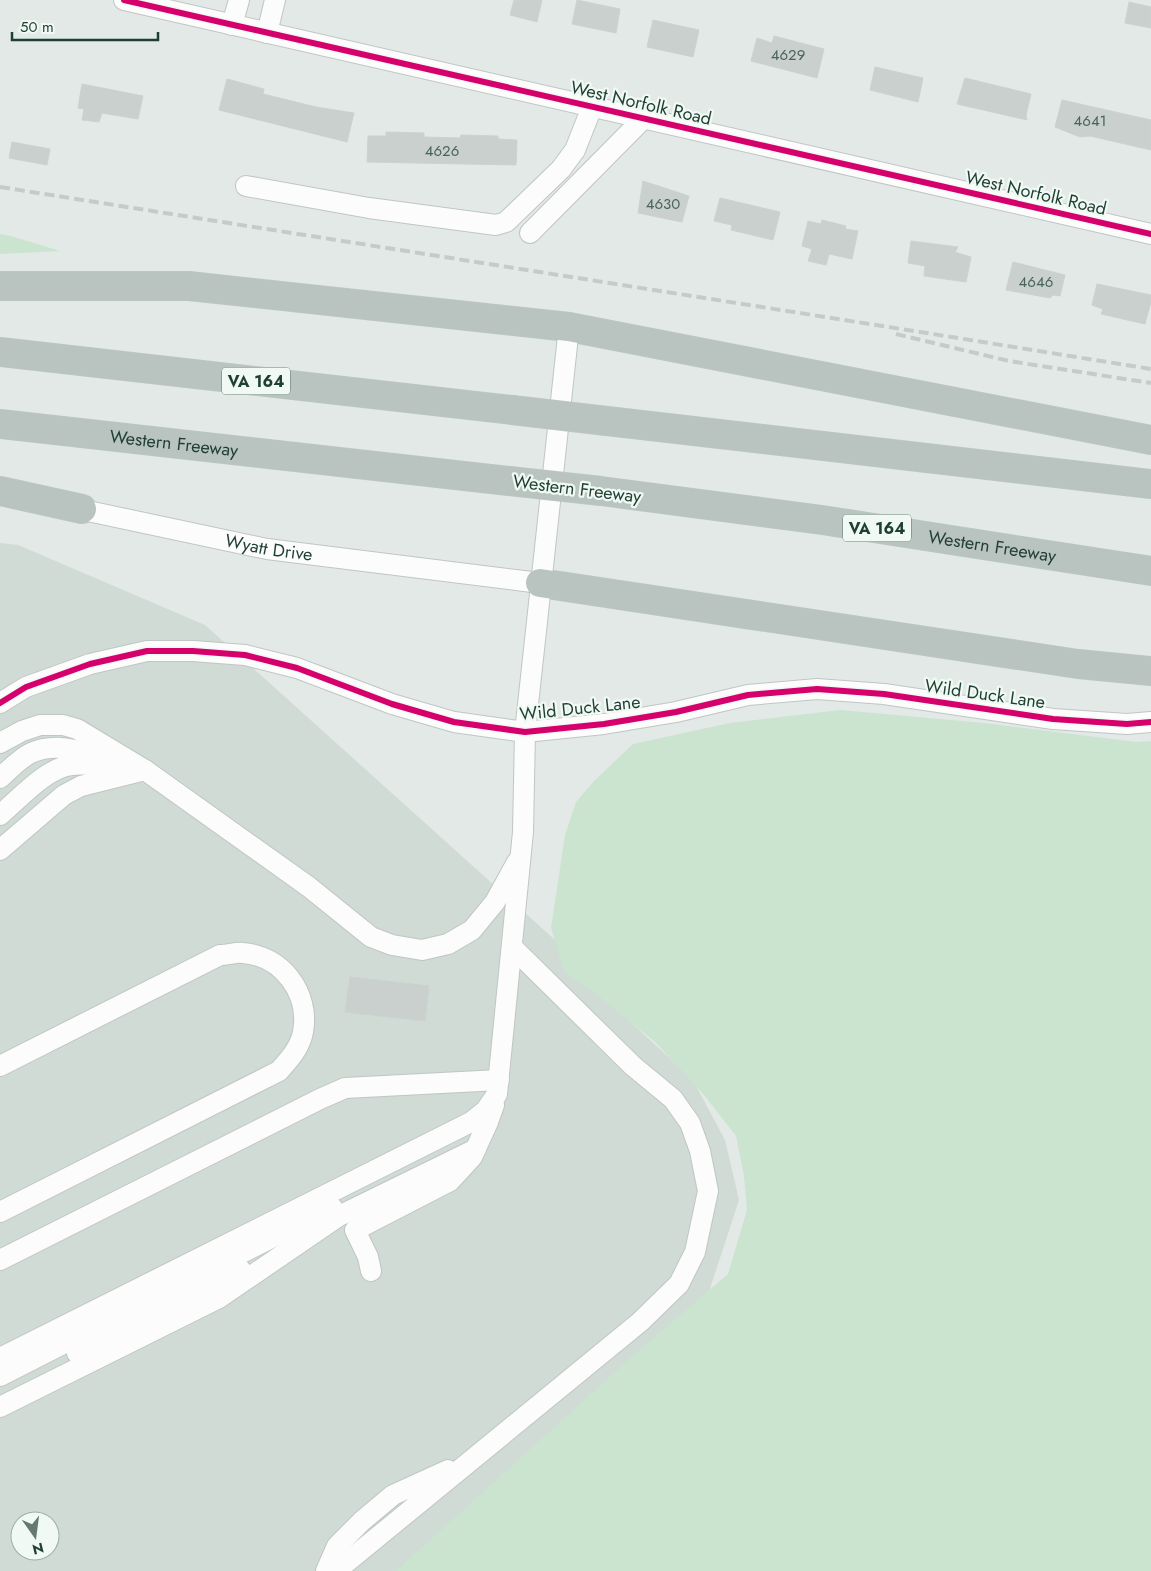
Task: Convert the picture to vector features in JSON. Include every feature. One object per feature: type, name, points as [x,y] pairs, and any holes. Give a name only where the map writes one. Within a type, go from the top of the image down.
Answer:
[{"type":"highway","points":[[0,286],[189,286],[568,327],[1151,440]]},
{"type":"highway","name":"VA 164","points":[[0,352],[1151,484]]},
{"type":"highway","name":"Western Freeway","points":[[0,424],[601,491],[822,520],[1151,571]]},
{"type":"highway","points":[[0,491],[82,509]]},
{"type":"highway","points":[[540,582],[1078,664],[1151,671]]},
{"type":"street","name":"West Norfolk Road","points":[[124,0],[1151,234]]},
{"type":"street","points":[[232,25],[238,0]]},
{"type":"street","points":[[267,33],[275,0]]},
{"type":"street","points":[[246,186],[369,208],[496,224],[506,222],[561,169],[574,150],[592,107]]},
{"type":"street","points":[[530,233],[643,119]]},
{"type":"street","points":[[371,1271],[368,1256],[355,1230],[450,1182],[472,1157],[488,1122],[498,1087],[521,856],[525,732],[568,327]]},
{"type":"street","name":"Wyatt Drive","points":[[0,498],[82,509],[147,525],[267,549],[540,582]]},
{"type":"street","name":"Wild Duck Lane","points":[[0,703],[26,687],[90,664],[147,651],[193,651],[245,655],[297,668],[392,704],[454,722],[525,732],[604,724],[676,712],[748,696],[817,689],[884,694],[1053,719],[1127,724],[1151,722]]},
{"type":"street","points":[[0,743],[22,731],[40,725],[62,725],[77,729],[145,770],[309,887],[371,937],[392,945],[422,950],[448,944],[472,930],[495,902],[521,856]]},
{"type":"street","points":[[0,778],[30,753],[52,747],[72,749],[145,770]]},
{"type":"street","points":[[0,815],[48,774],[61,768],[72,765],[145,770]]},
{"type":"street","points":[[0,850],[64,795],[81,786],[145,770]]},
{"type":"street","points":[[336,1571],[640,1322],[679,1284],[695,1252],[708,1191],[700,1151],[690,1123],[673,1098],[633,1066],[512,947]]},
{"type":"street","points":[[0,1066],[220,955],[243,953],[265,958],[271,962],[284,971],[298,989],[304,1011],[303,1033],[294,1054],[279,1071],[0,1212]]},
{"type":"street","points":[[0,1260],[345,1088],[498,1087]]},
{"type":"street","points":[[0,1358],[471,1122],[486,1110],[498,1087]]},
{"type":"street","points":[[0,1407],[219,1298],[339,1216],[479,1142]]},
{"type":"street","points":[[0,1376],[340,1203],[479,1142]]},
{"type":"street","points":[[0,1391],[308,1237]]},
{"type":"street","points":[[326,1571],[338,1546],[362,1522],[393,1496],[477,1456]]},
{"type":"shaded area","points":[[0,543],[18,545],[205,625],[554,939],[578,973],[693,1080],[725,1140],[739,1200],[706,1301],[403,1571],[0,1571]]},
{"type":"green space","points":[[0,234],[11,236],[60,251],[0,254]]},
{"type":"green space","points":[[840,710],[984,723],[1136,742],[1151,741],[1151,1571],[396,1571],[635,1354],[728,1274],[747,1210],[744,1176],[736,1136],[704,1095],[655,1042],[564,971],[551,928],[565,835],[576,802],[595,780],[633,744],[730,723]]},
{"type":"building","points":[[514,0],[542,0],[537,22],[510,15]]},
{"type":"building","points":[[577,0],[620,9],[616,33],[572,24]]},
{"type":"building","points":[[1129,2],[1151,7],[1151,28],[1125,23]]},
{"type":"building","points":[[653,20],[699,30],[693,57],[647,47]]},
{"type":"building","points":[[774,36],[824,49],[817,78],[751,61],[757,38],[772,43]]},
{"type":"building","points":[[875,67],[923,78],[918,102],[870,90]]},
{"type":"building","points":[[965,78],[1031,94],[1026,115],[1027,120],[957,104]]},
{"type":"building","points":[[227,79],[264,89],[263,94],[316,107],[354,113],[347,142],[219,110]]},
{"type":"building","points":[[82,84],[143,96],[138,119],[102,113],[99,122],[82,120],[84,109],[78,108]]},
{"type":"building","points":[[1062,100],[1151,120],[1151,150],[1090,136],[1080,137],[1055,127]]},
{"type":"building","points":[[386,132],[424,133],[424,137],[498,136],[498,139],[517,140],[516,165],[367,162],[368,136],[386,136]]},
{"type":"building","points":[[12,142],[50,149],[47,165],[9,158]]},
{"type":"building","points":[[643,181],[689,196],[682,222],[638,213]]},
{"type":"building","points":[[720,198],[780,212],[773,240],[731,230],[732,225],[714,221]]},
{"type":"building","points":[[822,220],[846,226],[845,229],[858,231],[852,259],[829,254],[826,265],[808,261],[812,249],[802,246],[808,221],[821,224]]},
{"type":"building","points":[[911,241],[958,247],[955,252],[971,257],[966,282],[924,276],[925,266],[908,263]]},
{"type":"building","points":[[1013,262],[1065,275],[1060,296],[1053,295],[1050,298],[1006,290]]},
{"type":"building","points":[[1097,284],[1151,295],[1145,324],[1101,314],[1103,309],[1092,305]]},
{"type":"building","points":[[350,977],[429,986],[425,1021],[345,1012]]},
{"type":"railway","points":[[0,187],[1151,369]]},
{"type":"railway","points":[[896,334],[1009,361],[1151,383]]},
{"type":"cycle path","points":[[124,0],[1151,234]]},
{"type":"cycle path","points":[[0,703],[26,687],[90,664],[147,651],[193,651],[245,655],[297,668],[392,704],[454,722],[525,732],[604,724],[676,712],[748,695],[817,689],[884,694],[1053,719],[1127,724],[1151,722]]}]
